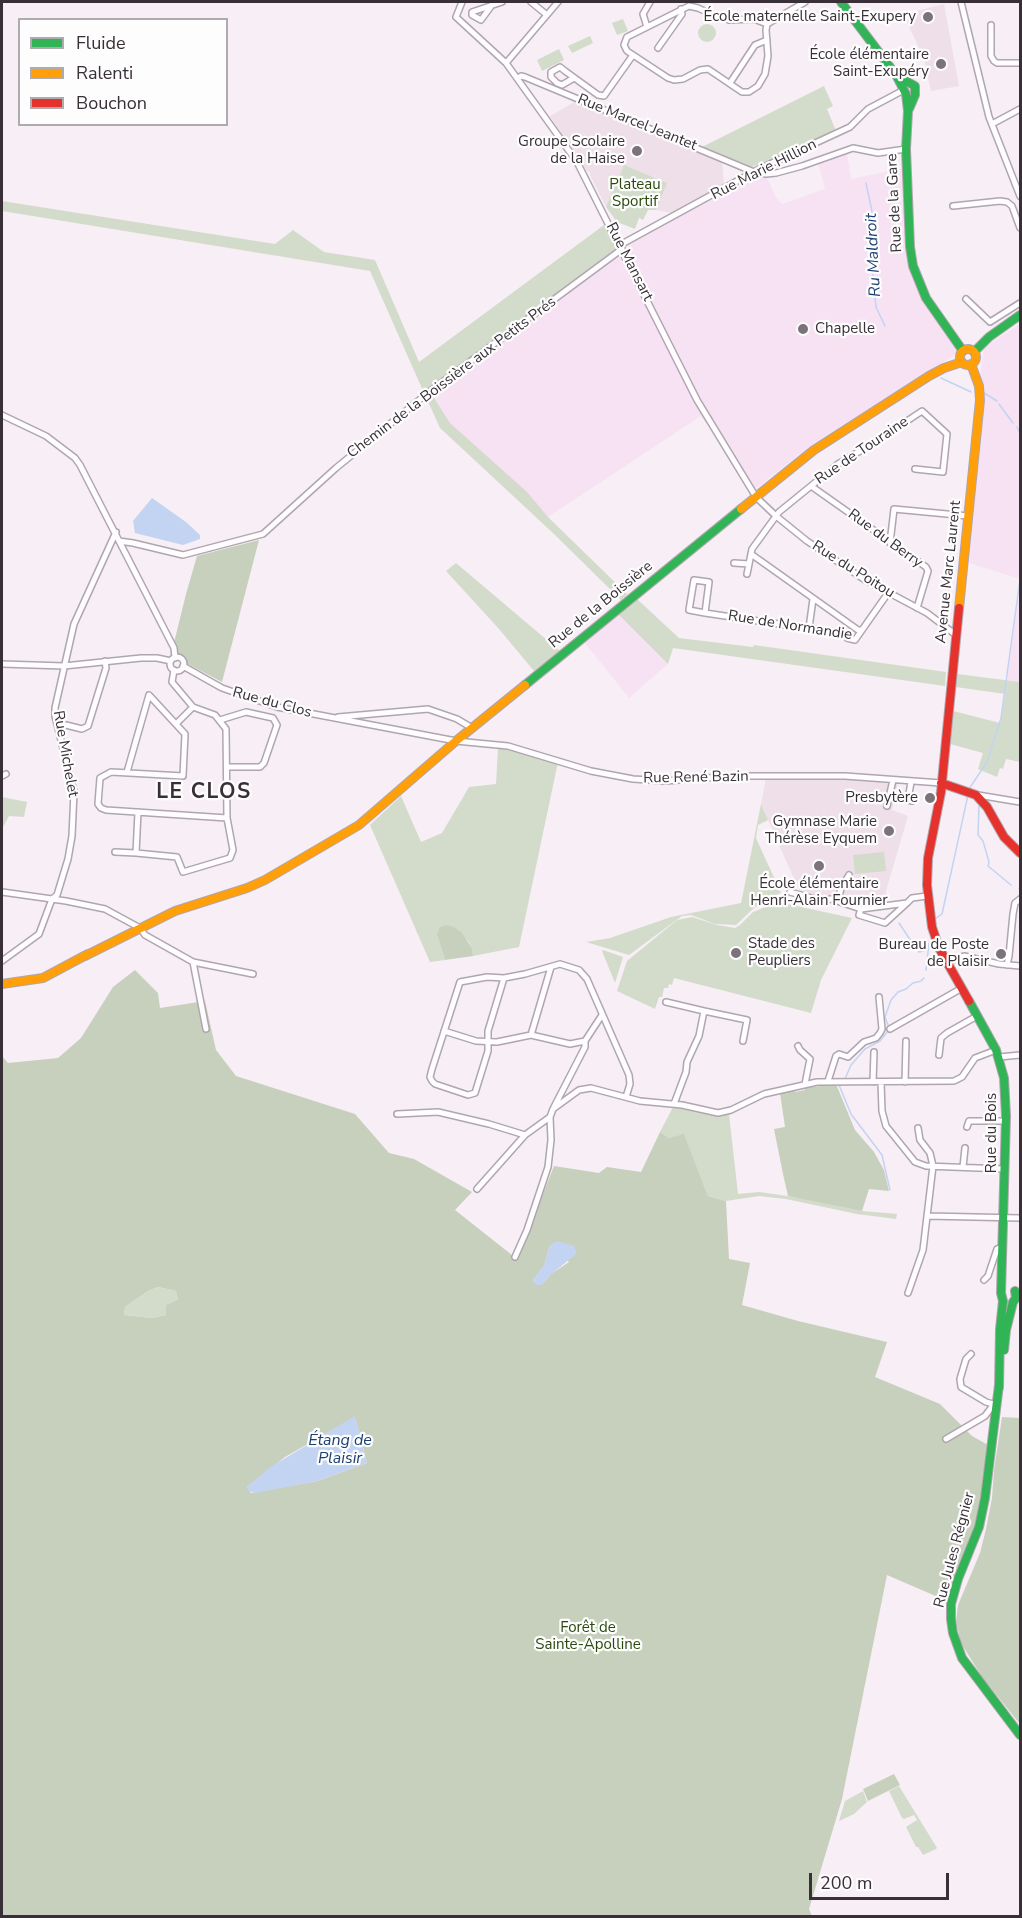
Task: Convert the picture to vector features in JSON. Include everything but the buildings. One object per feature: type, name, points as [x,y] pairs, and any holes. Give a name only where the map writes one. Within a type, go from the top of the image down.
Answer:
[{"type":"street","name":"Rue Mansart","points":[[462,2],[456,16],[506,63],[577,162],[697,400],[756,497]]},
{"type":"street","points":[[492,5],[502,2]]},
{"type":"street","points":[[531,2],[547,15]]},
{"type":"street","points":[[506,63],[558,2]]},
{"type":"street","points":[[647,27],[642,14],[650,2]]},
{"type":"street","points":[[767,24],[805,2]]},
{"type":"street","name":"Rue de la Gare","points":[[842,2],[905,84],[910,99],[906,149],[909,248],[913,266],[926,298],[963,351]]},
{"type":"street","points":[[962,2],[972,51],[992,124],[1020,196]]},
{"type":"street","points":[[694,6],[729,20],[754,19],[767,24],[767,65],[764,77],[753,91],[745,93],[708,69],[700,70],[683,79],[674,80],[662,75],[625,48],[625,39],[681,9],[694,6]]},
{"type":"street","points":[[658,48],[681,15],[681,9]]},
{"type":"street","points":[[991,25],[991,56],[994,61],[1020,63]]},
{"type":"street","points":[[730,83],[755,45],[766,40]]},
{"type":"street","points":[[574,78],[598,95],[604,96],[633,55]]},
{"type":"street","name":"Rue Marcel Jeantet","points":[[518,78],[525,77],[754,172]]},
{"type":"street","name":"Rue Marie Hillion","points":[[621,247],[754,172],[850,127],[868,109],[900,92],[905,84]]},
{"type":"street","points":[[992,124],[1020,109]]},
{"type":"street","points":[[754,172],[766,174],[802,166],[853,148],[878,153],[906,149]]},
{"type":"street","points":[[953,206],[1007,202],[1012,206],[1020,228]]},
{"type":"street","name":"Chemin de la Boissière aux Petits Prés","points":[[119,541],[183,555],[263,534],[336,468],[412,406],[621,247]]},
{"type":"street","points":[[966,299],[990,322],[1020,303]]},
{"type":"street","points":[[974,352],[989,337],[1020,315]]},
{"type":"street","points":[[963,351],[974,352],[976,359],[971,364],[967,365],[962,362],[960,357],[963,351]]},
{"type":"street","name":"Rue de la Boissière","points":[[2,984],[43,978],[180,904],[266,880],[359,825],[456,741],[814,450],[929,376],[962,362]]},
{"type":"street","name":"Avenue Marc Laurent","points":[[927,896],[928,858],[941,783],[980,400],[979,386],[971,364]]},
{"type":"street","name":"Rue de Touraine","points":[[915,469],[943,472],[947,434],[917,406]]},
{"type":"street","name":"Rue de Touraine","points":[[751,554],[776,516],[811,486],[838,464],[922,411]]},
{"type":"street","points":[[2,415],[46,436],[75,458],[116,532],[174,648],[171,668],[174,670],[172,682],[193,707],[215,715],[226,729],[227,818],[233,850],[230,858],[183,872],[177,857],[115,852]]},
{"type":"street","name":"Rue du Berry","points":[[811,486],[926,567],[928,571],[917,608]]},
{"type":"street","name":"Rue du Poitou","points":[[756,497],[807,541],[888,593],[917,608],[956,635]]},
{"type":"street","points":[[890,543],[894,509],[968,516]]},
{"type":"street","name":"Rue Michelet","points":[[2,961],[39,934],[52,899],[57,894],[68,859],[72,836],[74,792],[55,708],[74,624],[116,532]]},
{"type":"street","points":[[747,574],[751,554],[851,626],[861,630]]},
{"type":"street","points":[[734,562],[749,564]]},
{"type":"street","points":[[694,580],[709,582],[705,613],[689,610],[694,580]]},
{"type":"street","name":"Rue de Normandie","points":[[705,613],[845,634],[847,638],[855,640],[888,593]]},
{"type":"street","points":[[809,628],[813,599]]},
{"type":"street","points":[[845,634],[851,626]]},
{"type":"street","points":[[2,664],[64,666],[105,661],[182,659],[183,666],[179,670],[174,670]]},
{"type":"street","points":[[58,727],[66,725],[82,729],[88,726],[106,668],[105,661]]},
{"type":"street","name":"Rue du Clos","points":[[183,666],[211,683],[264,704],[331,717],[351,718],[456,741]]},
{"type":"street","points":[[127,772],[149,695],[185,734],[183,776],[111,772],[100,778],[98,804],[106,810],[227,818]]},
{"type":"street","points":[[176,724],[193,707]]},
{"type":"street","name":"Rue du Clos","points":[[351,718],[428,708],[472,728]]},
{"type":"street","points":[[220,720],[246,712],[273,718],[276,725],[264,763],[260,767],[227,767]]},
{"type":"street","name":"Rue René Bazin","points":[[456,741],[508,746],[591,771],[647,781],[680,781],[734,776],[845,776],[941,783]]},
{"type":"street","points":[[887,806],[893,780]]},
{"type":"street","points":[[907,800],[911,782]]},
{"type":"street","points":[[941,783],[976,795],[1020,802]]},
{"type":"street","points":[[976,795],[987,807],[1004,837],[1020,854]]},
{"type":"street","points":[[136,853],[138,812]]},
{"type":"street","points":[[838,901],[841,888],[849,875]]},
{"type":"street","points":[[2,892],[105,909],[137,927],[145,935],[194,962],[253,974]]},
{"type":"street","points":[[790,892],[822,901],[831,899],[861,909],[907,903]]},
{"type":"street","points":[[861,909],[860,915],[882,923],[912,898],[927,896]]},
{"type":"street","name":"Rue du Bois","points":[[927,896],[935,937],[998,1054],[1006,1092],[1002,1282],[1012,1289]]},
{"type":"street","points":[[1007,965],[1015,903],[1020,899]]},
{"type":"street","points":[[947,962],[964,956],[1020,966]]},
{"type":"street","points":[[194,962],[206,1029]]},
{"type":"street","points":[[504,978],[488,1031],[488,1051],[475,1093],[468,1095],[435,1084],[430,1077],[460,982],[487,977],[504,978],[560,964],[579,970],[587,979],[629,1076],[630,1084],[626,1097]]},
{"type":"street","points":[[531,1035],[550,966]]},
{"type":"street","points":[[890,1029],[962,988]]},
{"type":"street","points":[[828,1081],[838,1054],[848,1057],[864,1042],[876,1038],[880,1033],[882,1029],[879,996]]},
{"type":"street","points":[[666,1002],[747,1020],[743,1041]]},
{"type":"street","points":[[674,1104],[686,1072],[687,1062],[699,1036],[704,1011]]},
{"type":"street","points":[[515,1257],[527,1230],[548,1167],[551,1140],[550,1117],[556,1099],[585,1047],[585,1041],[602,1015]]},
{"type":"street","points":[[939,1055],[941,1038],[977,1016]]},
{"type":"street","points":[[444,1031],[476,1041],[488,1042],[531,1035],[570,1044],[585,1041]]},
{"type":"street","points":[[905,1082],[906,1041]]},
{"type":"street","points":[[798,1046],[810,1059],[805,1084]]},
{"type":"street","points":[[873,1082],[874,1052]]},
{"type":"street","points":[[553,1109],[579,1090],[588,1088],[640,1101],[674,1104],[718,1113],[731,1110],[764,1094],[805,1084],[828,1081],[954,1081],[962,1077],[975,1058],[998,1054],[1020,1055]]},
{"type":"street","points":[[881,1082],[882,1111],[886,1126],[915,1162],[933,1166],[1004,1168]]},
{"type":"street","points":[[397,1114],[438,1112],[525,1135]]},
{"type":"street","points":[[477,1189],[525,1135],[550,1117]]},
{"type":"street","points":[[967,1127],[969,1120],[1006,1121]]},
{"type":"street","points":[[908,1293],[923,1250],[933,1166],[930,1153],[920,1140],[918,1128]]},
{"type":"street","points":[[963,1167],[965,1148]]},
{"type":"street","points":[[928,1216],[1020,1218]]},
{"type":"street","name":"Rue du Bois","points":[[984,1280],[988,1276],[997,1249],[1002,1247]]},
{"type":"street","name":"Rue Jules Régnier","points":[[999,1388],[1003,1301],[1001,1297],[1012,1289],[1017,1295],[1006,1330],[999,1388],[995,1405],[985,1498],[979,1527],[958,1579],[951,1604],[951,1619],[957,1648],[967,1666],[1020,1735]]},
{"type":"street","points":[[1003,1301],[1013,1302]]},
{"type":"street","points":[[946,1439],[985,1416],[995,1405],[961,1387],[960,1379],[966,1359],[971,1354]]},
{"type":"shaded area","name":"École élémentaire Saint-Exupéry","points":[[944,4],[959,86],[931,91],[924,59],[907,22],[912,12]]},
{"type":"shaded area","name":"Groupe Scolaire de la Haise","points":[[578,100],[722,160],[724,184],[672,213],[656,210],[666,183],[624,165],[606,207],[590,172],[587,171],[550,116]]},
{"type":"shaded area","points":[[847,153],[851,179],[904,168],[908,248],[913,276],[927,306],[957,348],[955,355],[814,443],[755,489],[701,416],[548,517],[450,423],[431,393],[635,240],[753,177],[767,178],[782,204],[825,189],[818,162]]},
{"type":"shaded area","points":[[1020,324],[1020,579],[969,563],[983,418],[983,387],[980,377],[984,347]]},
{"type":"shaded area","points":[[1020,587],[1020,682],[1007,680]]},
{"type":"shaded area","points":[[618,614],[668,664],[629,698],[585,643]]},
{"type":"shaded area","points":[[766,778],[898,782],[892,810],[908,816],[886,891],[887,903],[861,905],[829,896],[822,898],[799,890],[761,804]]},
{"type":"green space","points":[[623,19],[628,31],[617,35],[612,23]]},
{"type":"green space","points":[[707,24],[713,27],[716,33],[713,39],[707,42],[701,39],[698,33],[701,27]]},
{"type":"green space","points":[[590,36],[593,43],[572,53],[568,46]]},
{"type":"green space","points":[[559,49],[564,60],[542,71],[537,60]]},
{"type":"green space","points":[[824,86],[833,106],[827,109],[836,131],[752,167],[702,147]]},
{"type":"green space","name":"Plateau Sportif","points":[[624,165],[667,183],[656,210],[648,210],[643,220],[639,218],[635,229],[617,222],[606,207]]},
{"type":"green space","points":[[2,201],[275,244],[293,230],[324,252],[375,260],[419,362],[608,222],[622,249],[424,393],[370,271],[2,211]]},
{"type":"green space","points":[[431,393],[450,423],[527,492],[548,517],[627,594],[621,600],[440,428],[426,397]]},
{"type":"green space","points":[[259,540],[222,682],[171,655],[186,594],[197,556]]},
{"type":"green space","points":[[456,563],[560,651],[534,671],[446,571]]},
{"type":"green space","points":[[637,599],[679,638],[753,647],[754,645],[946,672],[945,686],[673,648],[668,664],[618,614]]},
{"type":"green space","points":[[957,674],[1020,682],[1020,762],[1006,759],[997,777],[978,769],[983,753],[950,744],[953,711],[1000,723],[1005,694],[956,687]]},
{"type":"green space","points":[[498,748],[508,748],[558,762],[519,947],[473,956],[468,941],[454,927],[437,935],[445,960],[430,962],[370,825],[401,796],[421,842],[442,833],[469,787],[496,784]]},
{"type":"green space","points":[[2,797],[27,802],[24,817],[9,816],[2,829]]},
{"type":"green space","points":[[761,804],[768,820],[758,825],[756,838],[781,893],[776,895],[775,899],[755,907],[736,925],[715,924],[691,915],[682,916],[629,955],[586,942],[610,938],[671,917],[741,903]]},
{"type":"green space","points":[[884,852],[886,871],[855,874],[853,855]]},
{"type":"green space","name":"Stade des Peupliers","points":[[778,902],[852,918],[821,980],[811,1013],[674,978],[672,985],[669,984],[668,988],[664,988],[655,1009],[617,991],[627,961],[677,920],[692,917],[735,928],[753,912]]},
{"type":"green space","points":[[446,925],[462,933],[472,948],[473,956],[445,960],[437,935],[440,927]]},
{"type":"green space","points":[[602,951],[623,957],[615,983]]},
{"type":"green space","name":"Forêt de Sainte-Apolline","points":[[135,970],[158,993],[160,1008],[205,1001],[216,1050],[236,1076],[355,1114],[389,1153],[414,1159],[472,1192],[455,1210],[517,1259],[554,1166],[599,1173],[607,1167],[641,1172],[660,1132],[669,1138],[684,1134],[708,1196],[726,1201],[729,1259],[750,1263],[742,1305],[887,1342],[875,1377],[940,1404],[972,1436],[988,1445],[982,1506],[954,1604],[887,1575],[842,1799],[809,1909],[812,1916],[2,1916],[2,1056],[8,1063],[58,1058],[81,1038],[113,987]],"holes":[[[550,1245],[569,1262],[551,1274],[541,1285],[533,1280],[544,1266]],[[158,1287],[176,1291],[178,1300],[166,1305],[166,1315],[152,1318],[124,1315],[125,1307]],[[355,1417],[367,1463],[317,1481],[251,1493],[247,1487],[285,1457]]]},
{"type":"green space","points":[[836,1084],[855,1130],[874,1152],[884,1170],[889,1191],[869,1189],[862,1211],[788,1196],[783,1174],[774,1129],[785,1127],[780,1093]]},
{"type":"green space","points":[[673,1107],[710,1115],[729,1114],[738,1194],[759,1192],[802,1198],[862,1211],[897,1214],[896,1219],[857,1214],[786,1199],[759,1196],[726,1201],[708,1196],[684,1135],[669,1138],[660,1132]]},
{"type":"green space","points":[[158,1287],[176,1291],[178,1300],[166,1315],[152,1318],[124,1315],[125,1307]]},
{"type":"green space","points":[[1002,1417],[1020,1418],[1020,1724],[982,1677],[961,1643],[956,1621],[958,1605],[980,1553],[986,1529]]},
{"type":"green space","points":[[894,1774],[900,1785],[868,1801],[863,1789]]},
{"type":"green space","points":[[899,1786],[936,1849],[923,1855],[916,1847],[906,1827],[917,1820],[914,1815],[902,1818],[889,1791]]},
{"type":"green space","points":[[863,1791],[867,1802],[854,1814],[839,1821],[845,1801]]},
{"type":"water","points":[[152,498],[186,522],[200,535],[200,539],[183,545],[135,533],[133,521]]},
{"type":"water","points":[[557,1241],[574,1246],[577,1253],[541,1285],[536,1285],[533,1280],[544,1266],[550,1245]]},
{"type":"water","name":"Étang de Plaisir","points":[[355,1416],[367,1463],[317,1481],[255,1493],[248,1491],[247,1487],[269,1468]]},
{"type":"waterway","name":"Ru Maldroit","points":[[866,183],[874,221],[871,258],[876,307],[885,326]]},
{"type":"waterway","name":"Ru Maldroit","points":[[941,378],[971,392]]},
{"type":"waterway","name":"Ru Maldroit","points":[[984,393],[997,401]]},
{"type":"waterway","name":"Ru Maldroit","points":[[999,404],[1013,423]]},
{"type":"waterway","name":"Ru Maldroit","points":[[1017,427],[1020,433]]},
{"type":"waterway","name":"Ru Maldroit","points":[[969,789],[987,762],[1001,718],[1020,580]]},
{"type":"waterway","points":[[935,919],[942,914],[968,795]]},
{"type":"waterway","name":"Ru Maldroit","points":[[979,806],[978,835],[983,841],[988,866],[1011,885]]},
{"type":"waterway","points":[[899,923],[919,952],[928,950]]},
{"type":"waterway","points":[[926,970],[929,943]]},
{"type":"waterway","points":[[845,1079],[851,1065],[865,1049],[880,1041],[887,1032],[888,1025],[885,1017],[891,1000],[898,992],[924,978]]},
{"type":"waterway","points":[[842,1085],[839,1085],[851,1114],[882,1155],[890,1190]]},
{"type":"traffic: fast","points":[[841,2],[896,75],[906,94],[908,111],[906,149],[910,247],[913,266],[926,298],[963,351]]},
{"type":"traffic: fast","points":[[897,76],[915,86],[915,95],[909,109]]},
{"type":"traffic: fast","points":[[974,352],[989,337],[1020,315]]},
{"type":"traffic: fast","points":[[525,685],[741,509]]},
{"type":"traffic: fast","points":[[969,1001],[996,1050],[1004,1078],[1006,1116],[999,1388]]},
{"type":"traffic: fast","points":[[1004,1350],[1006,1330],[1016,1298],[1015,1291]]},
{"type":"traffic: fast","points":[[999,1385],[985,1498],[979,1527],[958,1579],[951,1604],[951,1619],[953,1633],[962,1658],[1020,1735]]},
{"type":"traffic: slow","points":[[968,349],[976,357],[968,365],[960,357],[968,349]]},
{"type":"traffic: slow","points":[[741,509],[814,450],[929,376],[962,362]]},
{"type":"traffic: slow","points":[[959,608],[980,400],[979,386],[971,364]]},
{"type":"traffic: slow","points":[[85,956],[175,911],[265,880],[359,825],[525,685]]},
{"type":"traffic: slow","points":[[2,984],[43,978],[88,954]]},
{"type":"traffic: jam","points":[[959,608],[941,792],[928,858],[927,885],[932,927],[939,948],[969,1001]]},
{"type":"traffic: jam","points":[[941,783],[976,795],[987,807],[1004,837],[1020,853]]},
{"type":"place","name":"École maternelle Saint-Exupery","points":[[928,17]]},
{"type":"place","name":"École élémentaire Saint-Exupéry","points":[[941,64]]},
{"type":"place","name":"Groupe Scolaire de la Haise","points":[[637,151]]},
{"type":"place","name":"Chapelle","points":[[803,329]]},
{"type":"place","name":"Presbytère","points":[[930,798]]},
{"type":"place","name":"Gymnase Marie Thérèse Eyquem","points":[[889,831]]},
{"type":"place","name":"École élémentaire Henri-Alain Fournier","points":[[819,866]]},
{"type":"place","name":"Stade des Peupliers","points":[[736,953]]},
{"type":"place","name":"Bureau de Poste de Plaisir","points":[[1001,954]]},
{"type":"district","name":"LE CLOS","points":[[204,793]]}]
